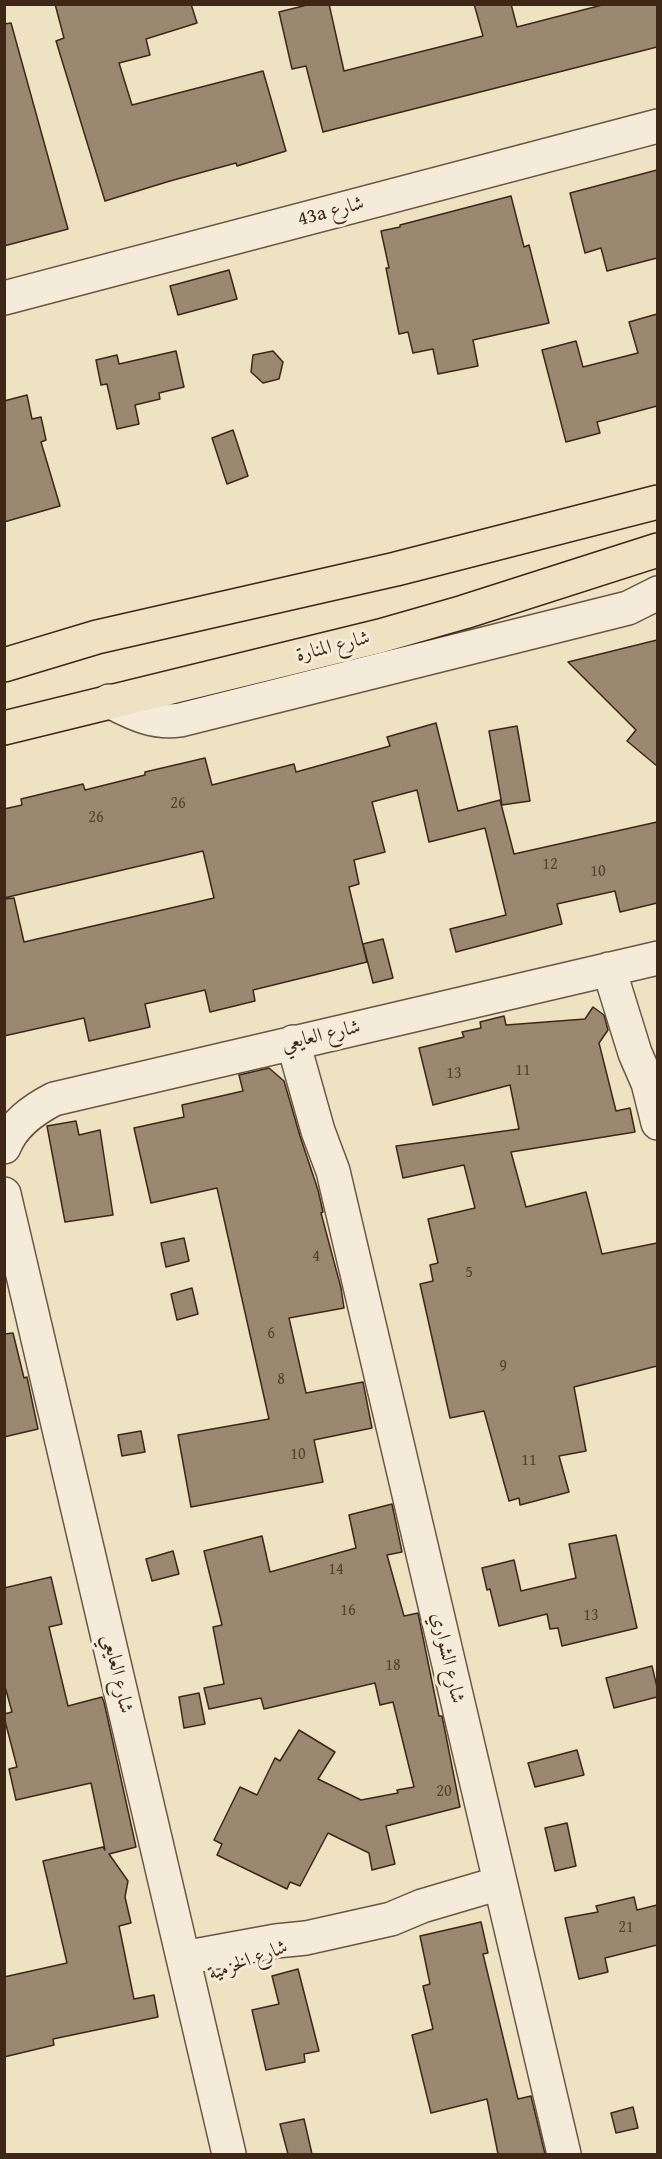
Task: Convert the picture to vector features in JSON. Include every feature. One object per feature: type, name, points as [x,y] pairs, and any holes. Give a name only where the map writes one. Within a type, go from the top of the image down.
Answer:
[{"type":"main road","points":[[4,665],[97,637],[396,569],[657,502]]},
{"type":"main road","name":"شارع المنارة","points":[[4,728],[423,624],[657,550]]},
{"type":"street","name":"43a شارع","points":[[4,298],[657,126]]},
{"type":"street","points":[[109,701],[158,722],[180,720],[628,608],[657,593]]},
{"type":"street","points":[[633,964],[635,1053],[648,1083],[657,1123]]},
{"type":"street","name":"شارع العايعي","points":[[4,1147],[16,1127],[27,1116],[54,1099],[633,964]]},
{"type":"street","name":"شارع الشواري","points":[[304,1040],[318,1131],[331,1162],[564,2154]]},
{"type":"street","name":"شارع العايعي","points":[[4,1194],[229,2154]]},
{"type":"street","name":"شارع الخزمية","points":[[186,1970],[279,1952],[306,1938],[391,1919],[422,1906],[503,1895]]},
{"type":"building","points":[[55,4],[191,4],[197,23],[146,39],[150,55],[119,63],[132,105],[263,71],[286,151],[237,166],[236,163],[170,181],[105,201],[56,41],[64,38]]},
{"type":"building","points":[[311,4],[329,4],[344,71],[483,36],[474,4],[511,4],[517,27],[606,4],[657,4],[657,47],[323,132],[306,66],[292,69],[279,12]]},
{"type":"building","points":[[11,23],[68,229],[4,246],[4,24]]},
{"type":"building","points":[[657,170],[657,258],[607,271],[601,248],[585,253],[570,193]]},
{"type":"building","points":[[511,196],[524,247],[529,245],[549,323],[473,340],[478,366],[438,374],[433,349],[413,353],[408,332],[399,334],[381,231]]},
{"type":"building","points":[[229,270],[237,299],[178,315],[170,286]]},
{"type":"building","points":[[657,314],[657,406],[597,422],[600,433],[566,442],[542,350],[576,341],[583,367],[638,353],[629,322]]},
{"type":"building","points":[[176,351],[184,387],[159,393],[160,399],[135,405],[139,424],[117,429],[107,384],[101,385],[96,360],[117,355],[119,364]]},
{"type":"building","points":[[273,351],[283,362],[279,379],[263,383],[251,372],[253,355]]},
{"type":"building","points":[[27,395],[32,419],[41,417],[46,440],[41,442],[60,506],[4,522],[4,401]]},
{"type":"building","points":[[233,430],[248,476],[227,484],[212,438]]},
{"type":"building","points":[[657,640],[657,766],[627,741],[636,730],[568,662]]},
{"type":"building","points":[[436,723],[458,811],[500,800],[514,854],[657,822],[657,903],[620,912],[615,891],[557,904],[562,924],[456,952],[450,929],[506,915],[485,828],[429,842],[417,790],[372,802],[385,852],[354,860],[359,884],[349,887],[367,962],[253,990],[255,1001],[210,1012],[205,990],[145,1004],[150,1027],[89,1041],[84,1018],[4,1036],[4,899],[14,898],[24,942],[214,898],[203,851],[4,898],[4,809],[22,805],[21,799],[83,784],[85,790],[145,775],[145,772],[205,758],[212,785],[294,764],[296,772],[390,746],[387,737]]},
{"type":"building","points":[[517,726],[530,801],[502,805],[489,731]]},
{"type":"building","points":[[383,939],[393,978],[373,983],[363,944]]},
{"type":"building","points":[[593,1007],[604,1015],[608,1030],[599,1043],[616,1111],[630,1108],[635,1132],[511,1152],[526,1207],[586,1192],[602,1254],[657,1243],[657,1366],[574,1387],[586,1451],[559,1456],[569,1492],[520,1505],[519,1498],[509,1501],[484,1411],[450,1418],[420,1284],[433,1281],[430,1265],[438,1263],[428,1219],[475,1208],[464,1165],[403,1178],[396,1146],[519,1129],[510,1085],[433,1105],[419,1048],[464,1037],[462,1032],[481,1028],[480,1022],[504,1016],[506,1025],[585,1019]]},
{"type":"building","points":[[269,1068],[284,1081],[318,1190],[323,1212],[321,1213],[344,1308],[289,1318],[306,1393],[363,1382],[372,1428],[314,1440],[323,1482],[191,1507],[178,1435],[269,1419],[217,1188],[151,1203],[134,1128],[184,1117],[182,1105],[243,1091],[239,1075]]},
{"type":"building","points":[[76,1121],[79,1135],[100,1130],[113,1215],[65,1222],[47,1126]]},
{"type":"building","points":[[184,1238],[189,1261],[166,1267],[161,1243]]},
{"type":"building","points":[[192,1288],[198,1314],[177,1320],[171,1294]]},
{"type":"building","points":[[13,1333],[24,1378],[27,1377],[38,1429],[4,1437],[4,1334]]},
{"type":"building","points":[[141,1431],[145,1452],[122,1456],[118,1435]]},
{"type":"building","points":[[392,1504],[402,1552],[387,1555],[404,1616],[418,1613],[460,1807],[386,1826],[395,1864],[372,1870],[369,1853],[328,1833],[300,1886],[290,1882],[287,1889],[217,1855],[222,1844],[214,1840],[240,1787],[257,1795],[275,1758],[280,1761],[299,1730],[335,1752],[318,1779],[361,1800],[398,1793],[397,1790],[414,1787],[393,1702],[380,1705],[375,1683],[264,1709],[261,1698],[209,1709],[204,1688],[224,1684],[213,1627],[222,1625],[204,1551],[262,1536],[270,1572],[356,1548],[349,1515]]},
{"type":"building","points":[[616,1535],[637,1628],[562,1646],[558,1628],[550,1629],[547,1614],[499,1626],[482,1568],[514,1560],[521,1591],[576,1578],[569,1544]]},
{"type":"building","points":[[173,1551],[179,1574],[152,1581],[146,1559]]},
{"type":"building","points":[[51,1577],[62,1624],[49,1627],[68,1706],[102,1697],[104,1702],[136,1847],[109,1854],[128,1881],[125,1897],[131,1923],[119,1926],[134,1999],[154,1995],[158,2017],[53,2039],[54,2045],[4,2057],[4,1977],[67,1963],[43,1861],[103,1847],[105,1850],[91,1783],[16,1800],[9,1769],[17,1767],[4,1717],[4,1714],[12,1712],[4,1683],[4,1588]]},
{"type":"building","points":[[652,1666],[657,1697],[614,1708],[606,1678]]},
{"type":"building","points":[[199,1693],[205,1724],[184,1728],[179,1697]]},
{"type":"building","points":[[577,1750],[584,1775],[535,1787],[528,1763]]},
{"type":"building","points":[[567,1823],[576,1866],[555,1871],[545,1828]]},
{"type":"building","points":[[634,1897],[637,1910],[657,1905],[657,1945],[605,1958],[608,1972],[579,1979],[565,1918],[598,1912],[596,1906]]},
{"type":"building","points":[[481,1922],[488,1953],[483,1954],[518,2099],[531,2096],[545,2154],[498,2154],[487,2099],[431,2113],[412,2035],[433,2029],[423,1986],[430,1984],[420,1936]]},
{"type":"building","points":[[298,1969],[319,2051],[304,2054],[305,2062],[266,2070],[252,2010],[279,2004],[272,1976]]},
{"type":"building","points":[[633,2107],[638,2128],[616,2133],[611,2113]]},
{"type":"building","points":[[304,2119],[312,2154],[288,2154],[280,2124]]}]
